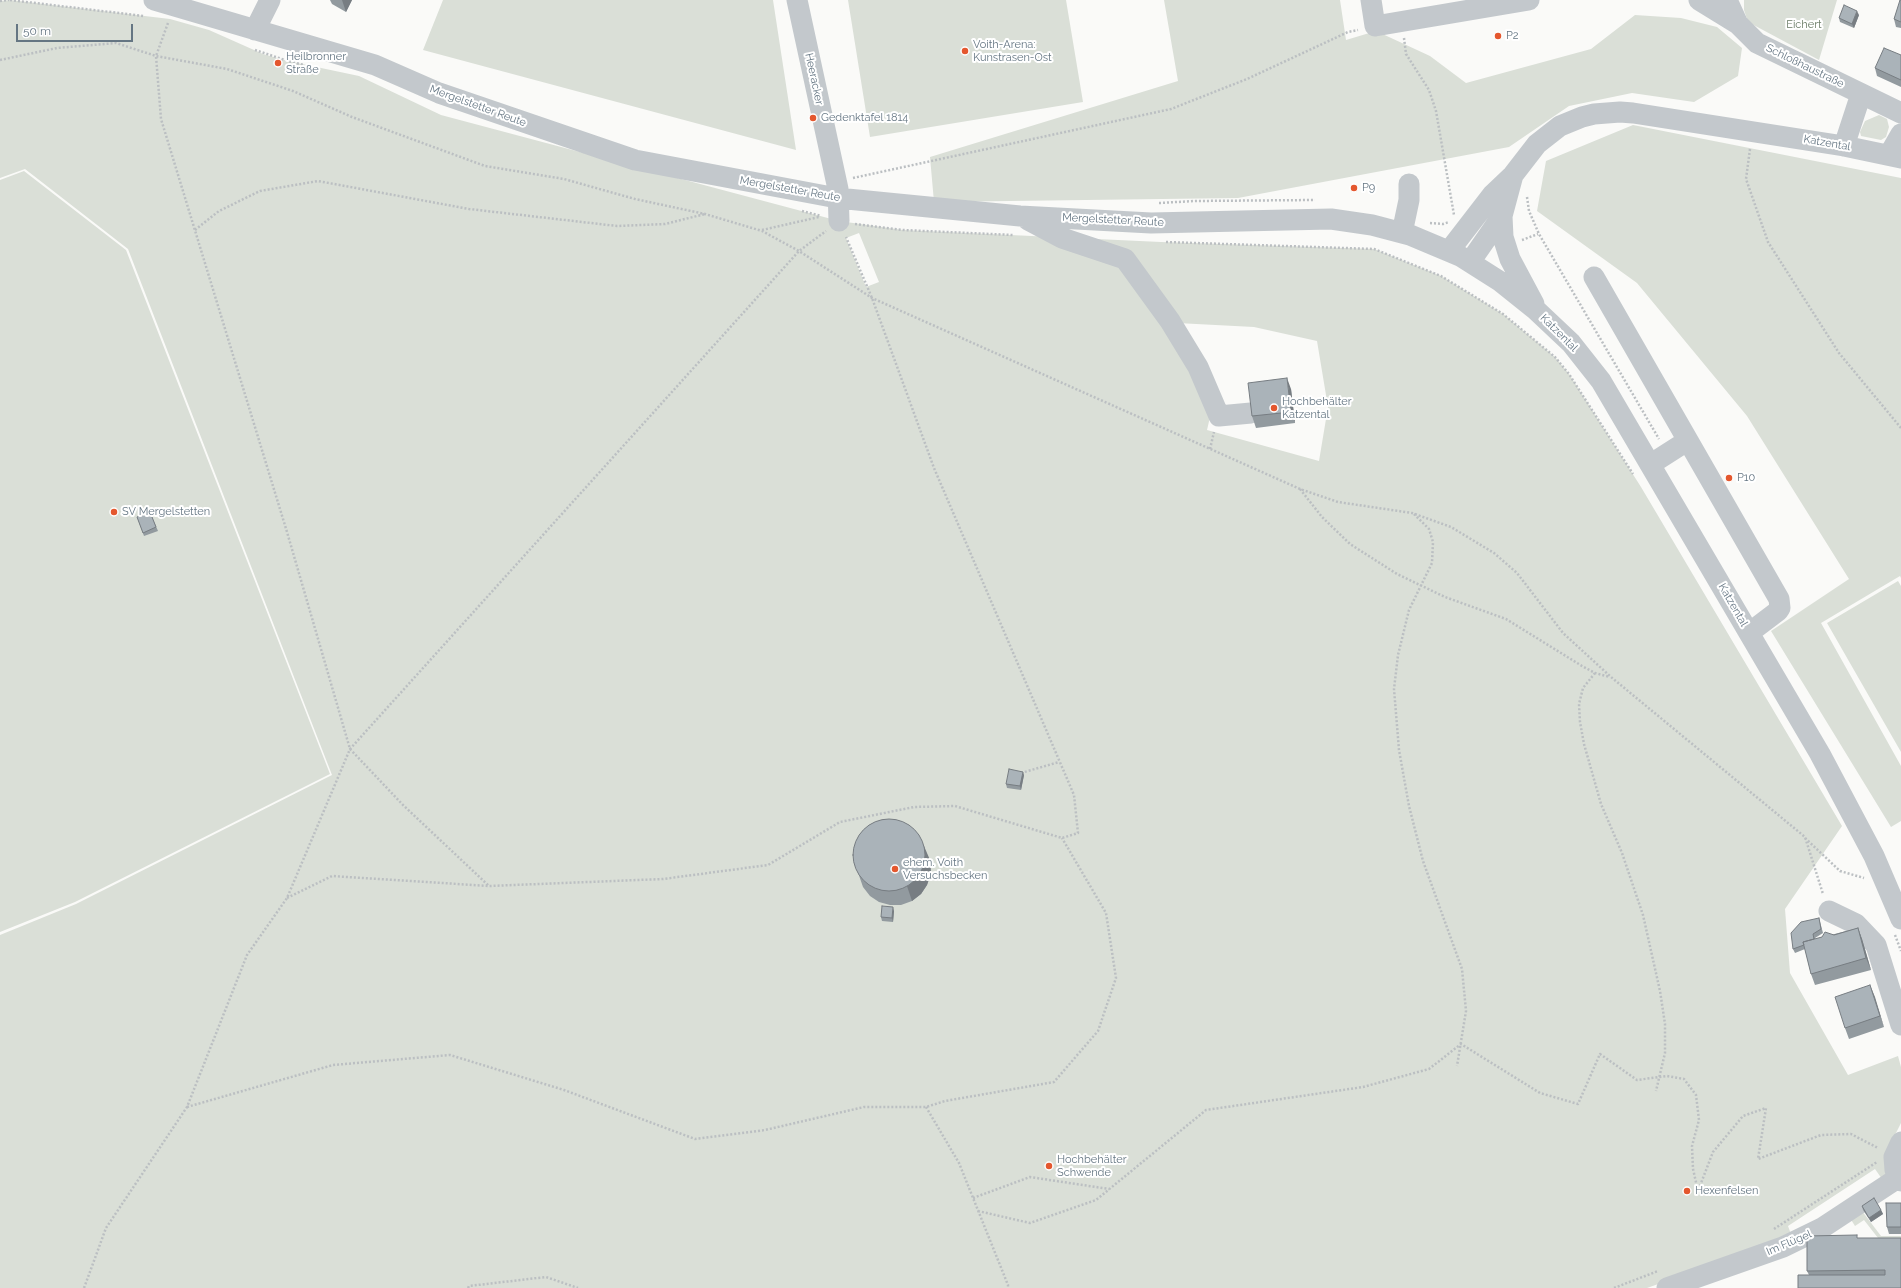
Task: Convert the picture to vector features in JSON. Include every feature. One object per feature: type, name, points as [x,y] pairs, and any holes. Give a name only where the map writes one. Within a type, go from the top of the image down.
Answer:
[{"type":"street","name":"Mergelstetter Reute","points":[[154,0],[375,65],[439,93],[635,160],[1020,216],[1151,223],[1331,219],[1372,225],[1404,224],[1449,251]]},
{"type":"street","points":[[255,30],[270,0]]},
{"type":"street","name":"Heeracker","points":[[797,0],[837,189],[830,219]]},
{"type":"street","points":[[1371,0],[1375,26],[1529,0]]},
{"type":"street","name":"Schloßhaustraße","points":[[1699,0],[1727,6],[1757,42],[1901,113]]},
{"type":"street","points":[[1844,146],[1861,94]]},
{"type":"street","name":"Katzental","points":[[1895,157],[1844,146],[1633,113],[1608,112],[1582,117],[1560,126],[1530,151],[1513,175],[1493,194],[1449,251],[1470,262],[1514,292],[1536,310],[1571,343],[1659,459],[1749,633],[1820,754],[1853,815],[1885,880],[1901,919]]},
{"type":"street","points":[[1895,157],[1901,134]]},
{"type":"street","name":"Katzental","points":[[1513,175],[1502,216],[1503,237],[1507,252],[1536,310]]},
{"type":"street","points":[[1404,224],[1409,200],[1408,184]]},
{"type":"street","points":[[1020,216],[1062,238],[1125,259],[1170,321],[1198,367],[1219,416],[1251,413]]},
{"type":"street","name":"Katzental","points":[[1470,262],[1502,216]]},
{"type":"street","points":[[1594,277],[1687,441],[1779,598],[1780,608],[1778,612],[1749,633]]},
{"type":"street","points":[[1659,459],[1687,441]]},
{"type":"street","points":[[1829,911],[1856,924],[1876,945],[1901,1025]]},
{"type":"street","name":"Im Flügel","points":[[1665,1279],[1783,1247],[1822,1228],[1899,1167]]},
{"type":"path","points":[[0,1],[9,0]]},
{"type":"path","points":[[170,19],[156,56],[161,119],[350,749],[403,805],[490,886]]},
{"type":"path","points":[[1401,22],[1406,54],[1429,90],[1436,111],[1454,215]]},
{"type":"path","points":[[837,189],[1171,109],[1247,79],[1348,32],[1375,26]]},
{"type":"path","points":[[0,60],[57,48],[116,42],[156,56],[227,68],[293,91],[352,117],[485,166],[564,179],[636,199],[705,214],[762,231],[798,251],[872,298],[1300,489],[1338,502],[1412,512],[1451,527],[1494,553],[1516,573],[1563,633],[1611,677],[1804,837],[1840,871],[1865,878]]},
{"type":"path","points":[[1750,145],[1746,179],[1768,242],[1839,353],[1901,428]]},
{"type":"path","points":[[195,230],[219,211],[260,191],[318,181],[469,209],[617,226],[664,224],[705,214]]},
{"type":"path","points":[[1528,191],[1529,211],[1539,234],[1659,459]]},
{"type":"path","points":[[1157,203],[1195,201],[1318,200]]},
{"type":"path","points":[[762,231],[830,219]]},
{"type":"path","points":[[84,1288],[106,1228],[187,1107],[247,955],[287,898],[350,749],[798,251],[830,219]]},
{"type":"path","points":[[287,898],[332,876],[490,886],[663,879],[768,865],[840,822],[914,807],[955,806],[1062,838],[1078,833],[1074,794],[934,468],[872,298],[830,219]]},
{"type":"path","points":[[1404,224],[1443,224],[1450,222]]},
{"type":"path","points":[[1441,276],[1503,314],[1555,357],[1569,374],[1637,480]]},
{"type":"path","points":[[1300,489],[1322,517],[1350,544],[1397,574],[1445,597],[1506,619],[1540,639],[1564,656],[1595,673],[1611,677]]},
{"type":"path","points":[[1412,512],[1429,529],[1433,542],[1432,562],[1409,610],[1398,655],[1394,688],[1399,750],[1409,806],[1423,861],[1462,970],[1466,1011],[1457,1066]]},
{"type":"path","points":[[1595,673],[1583,688],[1580,704],[1580,722],[1584,744],[1601,804],[1624,860],[1643,914],[1660,990],[1665,1024],[1665,1053],[1656,1091]]},
{"type":"path","points":[[1020,773],[1059,762]]},
{"type":"path","points":[[1804,837],[1829,911]]},
{"type":"path","points":[[187,1107],[333,1065],[450,1054],[564,1090],[696,1139],[765,1130],[864,1107],[926,1107],[945,1101],[1054,1082],[1098,1031],[1116,978],[1106,913],[1062,838]]},
{"type":"path","points":[[1461,1044],[1540,1093],[1578,1104],[1600,1054],[1637,1080],[1667,1076],[1684,1079],[1696,1095],[1699,1120],[1692,1146],[1693,1169],[1698,1191],[1713,1152],[1743,1116],[1766,1108],[1758,1159],[1820,1135],[1851,1134],[1869,1142],[1899,1167]]},
{"type":"path","points":[[978,1211],[1030,1223],[1096,1200],[1206,1110],[1363,1087],[1429,1069],[1461,1044]]},
{"type":"path","points":[[926,1107],[959,1163],[1008,1288]]},
{"type":"path","points":[[1768,1231],[1776,1228],[1879,1161],[1899,1167]]},
{"type":"path","points":[[973,1198],[1030,1177],[1109,1189]]},
{"type":"path","points":[[468,1288],[470,1286],[546,1277],[578,1288]]},
{"type":"path","points":[[1614,1288],[1665,1279]]},
{"type":"green space","points":[[10,0],[170,19],[209,30],[263,54],[288,61],[359,76],[441,115],[839,221],[903,230],[1161,242],[1374,249],[1441,276],[1503,314],[1555,357],[1569,374],[1641,487],[1842,826],[1785,909],[1790,973],[1848,1075],[1898,1056],[1901,1067],[1901,1123],[1892,1141],[1892,1173],[1882,1179],[1875,1169],[1788,1226],[1792,1237],[1647,1288],[0,1288],[0,935],[76,904],[332,775],[128,249],[25,169],[0,178],[0,1]],"holes":[[[859,233],[879,282],[866,287],[846,238]],[[1177,323],[1254,327],[1317,341],[1328,407],[1319,461],[1207,430],[1214,400]]]},
{"type":"green space","points":[[443,0],[773,0],[796,150],[423,50]]},
{"type":"green space","name":"Voith-Arena: Kunstrasen-Ost","points":[[848,0],[1066,0],[1083,102],[870,137]]},
{"type":"green space","points":[[1164,0],[1340,0],[1346,40],[1376,31],[1430,56],[1466,83],[1591,49],[1635,15],[1681,18],[1717,27],[1742,48],[1738,76],[1694,102],[1632,93],[1569,106],[1509,147],[1238,198],[934,202],[930,157],[1178,81]]},
{"type":"green space","name":"Eichert","points":[[1744,0],[1837,0],[1819,60],[1748,22],[1744,10]]},
{"type":"green space","points":[[1879,115],[1887,119],[1889,127],[1886,137],[1881,140],[1861,136],[1860,132],[1865,121]]},
{"type":"green space","points":[[1633,125],[1901,178],[1901,578],[1900,576],[1821,623],[1901,766],[1901,821],[1891,827],[1771,631],[1849,579],[1747,416],[1637,283],[1537,211],[1546,161]]},
{"type":"green space","name":"SV Mergelstetten","points":[[24,171],[126,250],[330,774],[75,902],[0,932],[0,180]]},
{"type":"green space","points":[[1898,581],[1901,586],[1901,752],[1827,623]]},
{"type":"green space","points":[[1862,1211],[1881,1236],[1901,1236],[1901,1246],[1878,1238],[1864,1220],[1855,1226],[1850,1218]]},
{"type":"building","points":[[1901,0],[1901,22],[1894,19]]},
{"type":"building","points":[[1844,5],[1857,11],[1852,24],[1839,18]]},
{"type":"building","points":[[1884,48],[1901,55],[1901,80],[1875,68]]},
{"type":"building","name":"Hochbehälter Katzental","points":[[1287,378],[1291,412],[1252,416],[1248,383]]},
{"type":"building","points":[[150,512],[156,527],[143,533],[137,517]]},
{"type":"building","points":[[1009,769],[1023,772],[1020,786],[1006,784]]},
{"type":"building","name":"ehem. Voith Versuchsbecken","points":[[889,819],[909,825],[919,835],[925,855],[919,875],[909,885],[889,891],[869,885],[859,875],[853,855],[859,835],[869,825]]},
{"type":"building","points":[[882,906],[893,907],[892,918],[881,917]]},
{"type":"building","points":[[1819,918],[1821,929],[1813,934],[1814,939],[1803,942],[1804,945],[1793,949],[1791,933],[1801,922]]},
{"type":"building","points":[[1858,928],[1866,958],[1811,974],[1803,942],[1822,937],[1825,932],[1834,935]]},
{"type":"building","points":[[1870,985],[1880,1016],[1845,1028],[1835,997]]},
{"type":"building","points":[[1874,1198],[1881,1210],[1869,1218],[1862,1206]]},
{"type":"building","points":[[1886,1203],[1901,1203],[1901,1227],[1887,1227]]},
{"type":"building","points":[[1857,1235],[1857,1238],[1901,1238],[1901,1288],[1798,1288],[1798,1275],[1885,1275],[1885,1270],[1807,1271],[1807,1236]]},
{"type":"place","name":"P2","points":[[1498,36]]},
{"type":"place","name":"Voith-Arena: Kunstrasen-Ost","points":[[965,51]]},
{"type":"place","name":"Heilbronner Straße","points":[[278,63]]},
{"type":"place","name":"Gedenktafel 1814","points":[[813,118]]},
{"type":"place","name":"P9","points":[[1354,188]]},
{"type":"place","name":"Hochbehälter Katzental","points":[[1274,408]]},
{"type":"place","name":"P10","points":[[1729,478]]},
{"type":"place","name":"SV Mergelstetten","points":[[114,512]]},
{"type":"place","name":"ehem. Voith Versuchsbecken","points":[[895,869]]},
{"type":"place","name":"Hochbehälter Schwende","points":[[1049,1166]]},
{"type":"place","name":"Hexenfelsen","points":[[1687,1191]]}]
